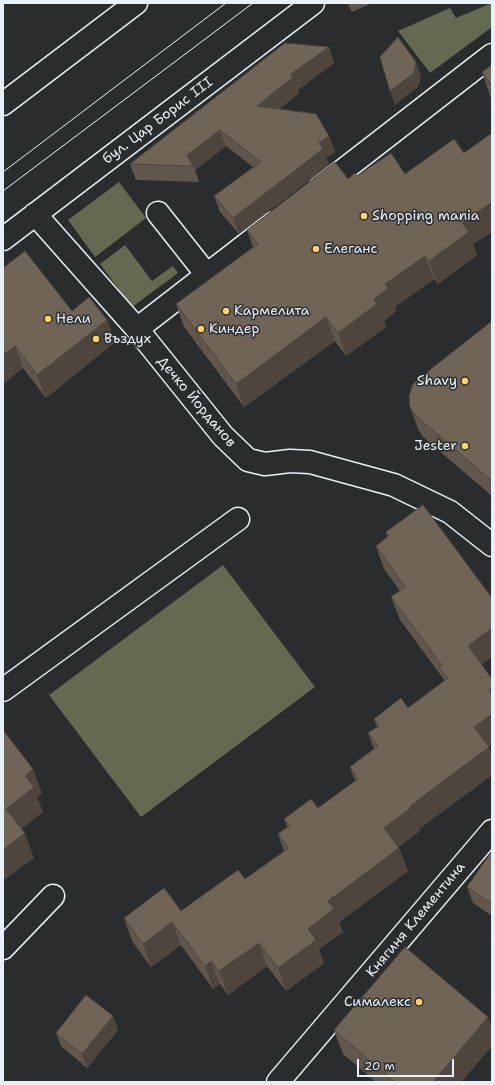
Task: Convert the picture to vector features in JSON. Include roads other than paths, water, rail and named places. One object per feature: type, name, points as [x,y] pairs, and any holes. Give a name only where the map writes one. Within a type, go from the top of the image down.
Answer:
[{"type":"street","points":[[3,104],[136,3]]},
{"type":"street","name":"бул. Цар Борис III","points":[[3,239],[313,3]]},
{"type":"street","points":[[137,329],[492,55]]},
{"type":"street","points":[[158,213],[207,275]]},
{"type":"street","name":"Дечко Йорданов","points":[[35,214],[137,329],[222,436],[248,460],[264,464],[290,461],[310,462],[394,485],[450,512],[492,545]]},
{"type":"street","points":[[3,690],[238,519]]},
{"type":"street","name":"Княгиня Клементина","points":[[278,1082],[492,831]]},
{"type":"street","points":[[3,948],[53,896]]},
{"type":"tram line","points":[[3,172],[226,3]]},
{"type":"tram line","points":[[3,191],[253,3]]},
{"type":"place","name":"Shopping mania","points":[[364,216]]},
{"type":"place","name":"Елеганс","points":[[316,249]]},
{"type":"place","name":"Кармелита","points":[[226,311]]},
{"type":"place","name":"Нели","points":[[48,319]]},
{"type":"place","name":"Киндер","points":[[201,329]]},
{"type":"place","name":"Въздух","points":[[96,339]]},
{"type":"place","name":"Shavy","points":[[465,381]]},
{"type":"place","name":"Jester","points":[[465,446]]},
{"type":"place","name":"Сималекс","points":[[419,1002]]}]
